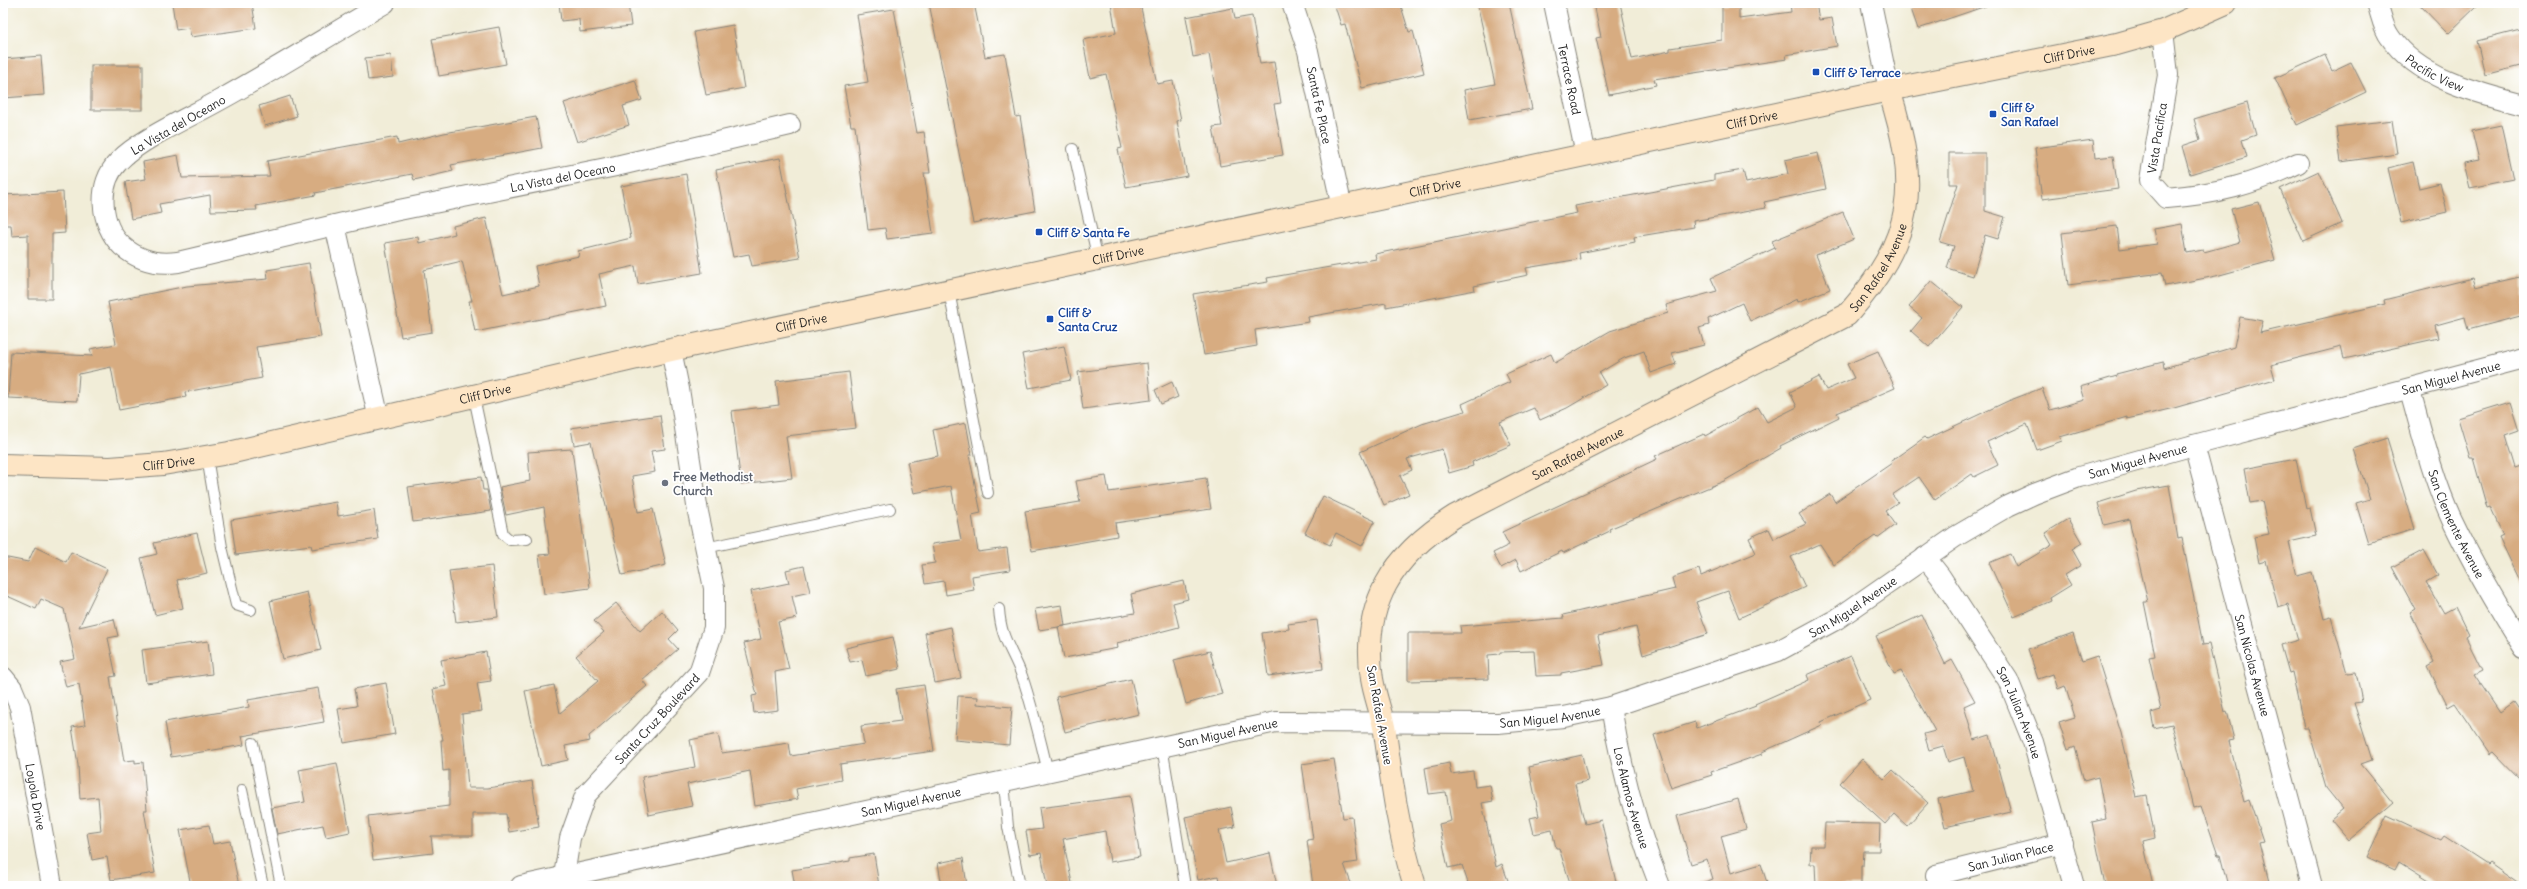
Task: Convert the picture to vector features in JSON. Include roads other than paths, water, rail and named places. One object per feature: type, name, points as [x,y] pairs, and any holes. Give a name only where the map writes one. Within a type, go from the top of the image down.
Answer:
[{"type":"main road","name":"Cliff Drive","points":[[3,464],[110,468],[163,464],[207,457],[379,419],[671,350],[1342,208],[1889,90],[2117,44],[2163,31],[2226,3]]},
{"type":"main road","name":"San Rafael Avenue","points":[[1414,886],[1396,815],[1383,723],[1369,651],[1372,621],[1385,584],[1397,564],[1414,545],[1455,516],[1847,315],[1867,291],[1887,263],[1899,235],[1906,204],[1908,171],[1901,127],[1889,90]]},
{"type":"street","name":"La Vista del Oceano","points":[[385,3],[231,94],[136,147],[119,161],[111,171],[104,196],[106,221],[112,233],[129,252],[153,262],[178,262],[335,225],[616,166],[790,125]]},
{"type":"street","name":"Santa Fe Place","points":[[1292,3],[1308,51],[1342,208]]},
{"type":"street","name":"Terrace Road","points":[[1554,3],[1586,155]]},
{"type":"street","points":[[1871,3],[1889,90]]},
{"type":"street","name":"Pacific View","points":[[2377,3],[2389,37],[2408,58],[2456,84],[2483,95],[2524,105]]},
{"type":"street","name":"Vista Pacifica","points":[[2163,31],[2168,75],[2150,180],[2166,198],[2203,195],[2239,187],[2273,175],[2298,163]]},
{"type":"street","points":[[335,225],[379,419]]},
{"type":"street","name":"Santa Cruz Boulevard","points":[[564,881],[570,838],[585,796],[699,673],[714,628],[714,588],[705,548],[671,350]]},
{"type":"street","name":"San Miguel Avenue","points":[[521,886],[564,881],[1162,746],[1276,722],[1498,723],[1564,717],[1611,707],[1778,651],[1837,619],[1892,582],[1925,557],[2008,506],[2034,494],[2079,477],[2194,445],[2410,390],[2524,358]]},
{"type":"street","name":"San Clemente Avenue","points":[[2410,390],[2431,466],[2452,520],[2499,609],[2524,648]]},
{"type":"street","name":"San Nicolas Avenue","points":[[2194,445],[2312,886]]},
{"type":"street","name":"San Julian Avenue","points":[[1925,557],[1940,576],[2008,680],[2033,742],[2074,886]]},
{"type":"street","name":"Loyola Drive","points":[[3,677],[12,688],[20,707],[52,886]]},
{"type":"street","name":"Los Alamos Avenue","points":[[1611,707],[1630,794],[1649,857],[1660,886]]},
{"type":"street","name":"San Julian Place","points":[[1936,875],[2063,843]]},
{"type":"lane","points":[[1073,149],[1098,260]]},
{"type":"lane","points":[[950,291],[988,493]]},
{"type":"lane","points":[[474,397],[503,534],[510,540],[526,539]]},
{"type":"lane","points":[[207,457],[222,547],[236,605],[251,610]]},
{"type":"lane","points":[[705,548],[890,509]]},
{"type":"lane","points":[[999,609],[1000,629],[1020,670],[1034,712],[1048,772]]},
{"type":"lane","points":[[253,743],[281,886]]},
{"type":"lane","points":[[1162,746],[1185,886]]},
{"type":"lane","points":[[1004,782],[1008,827],[1020,886]]},
{"type":"lane","points":[[242,790],[263,886]]},
{"type":"place","name":"Cliff & Terrace","points":[[1816,72]]},
{"type":"place","name":"Cliff & San Rafael","points":[[1993,114]]},
{"type":"place","name":"Cliff & Santa Fe","points":[[1039,232]]},
{"type":"place","name":"Cliff & Santa Cruz","points":[[1050,319]]},
{"type":"place","name":"Free Methodist Church","points":[[665,483]]}]
